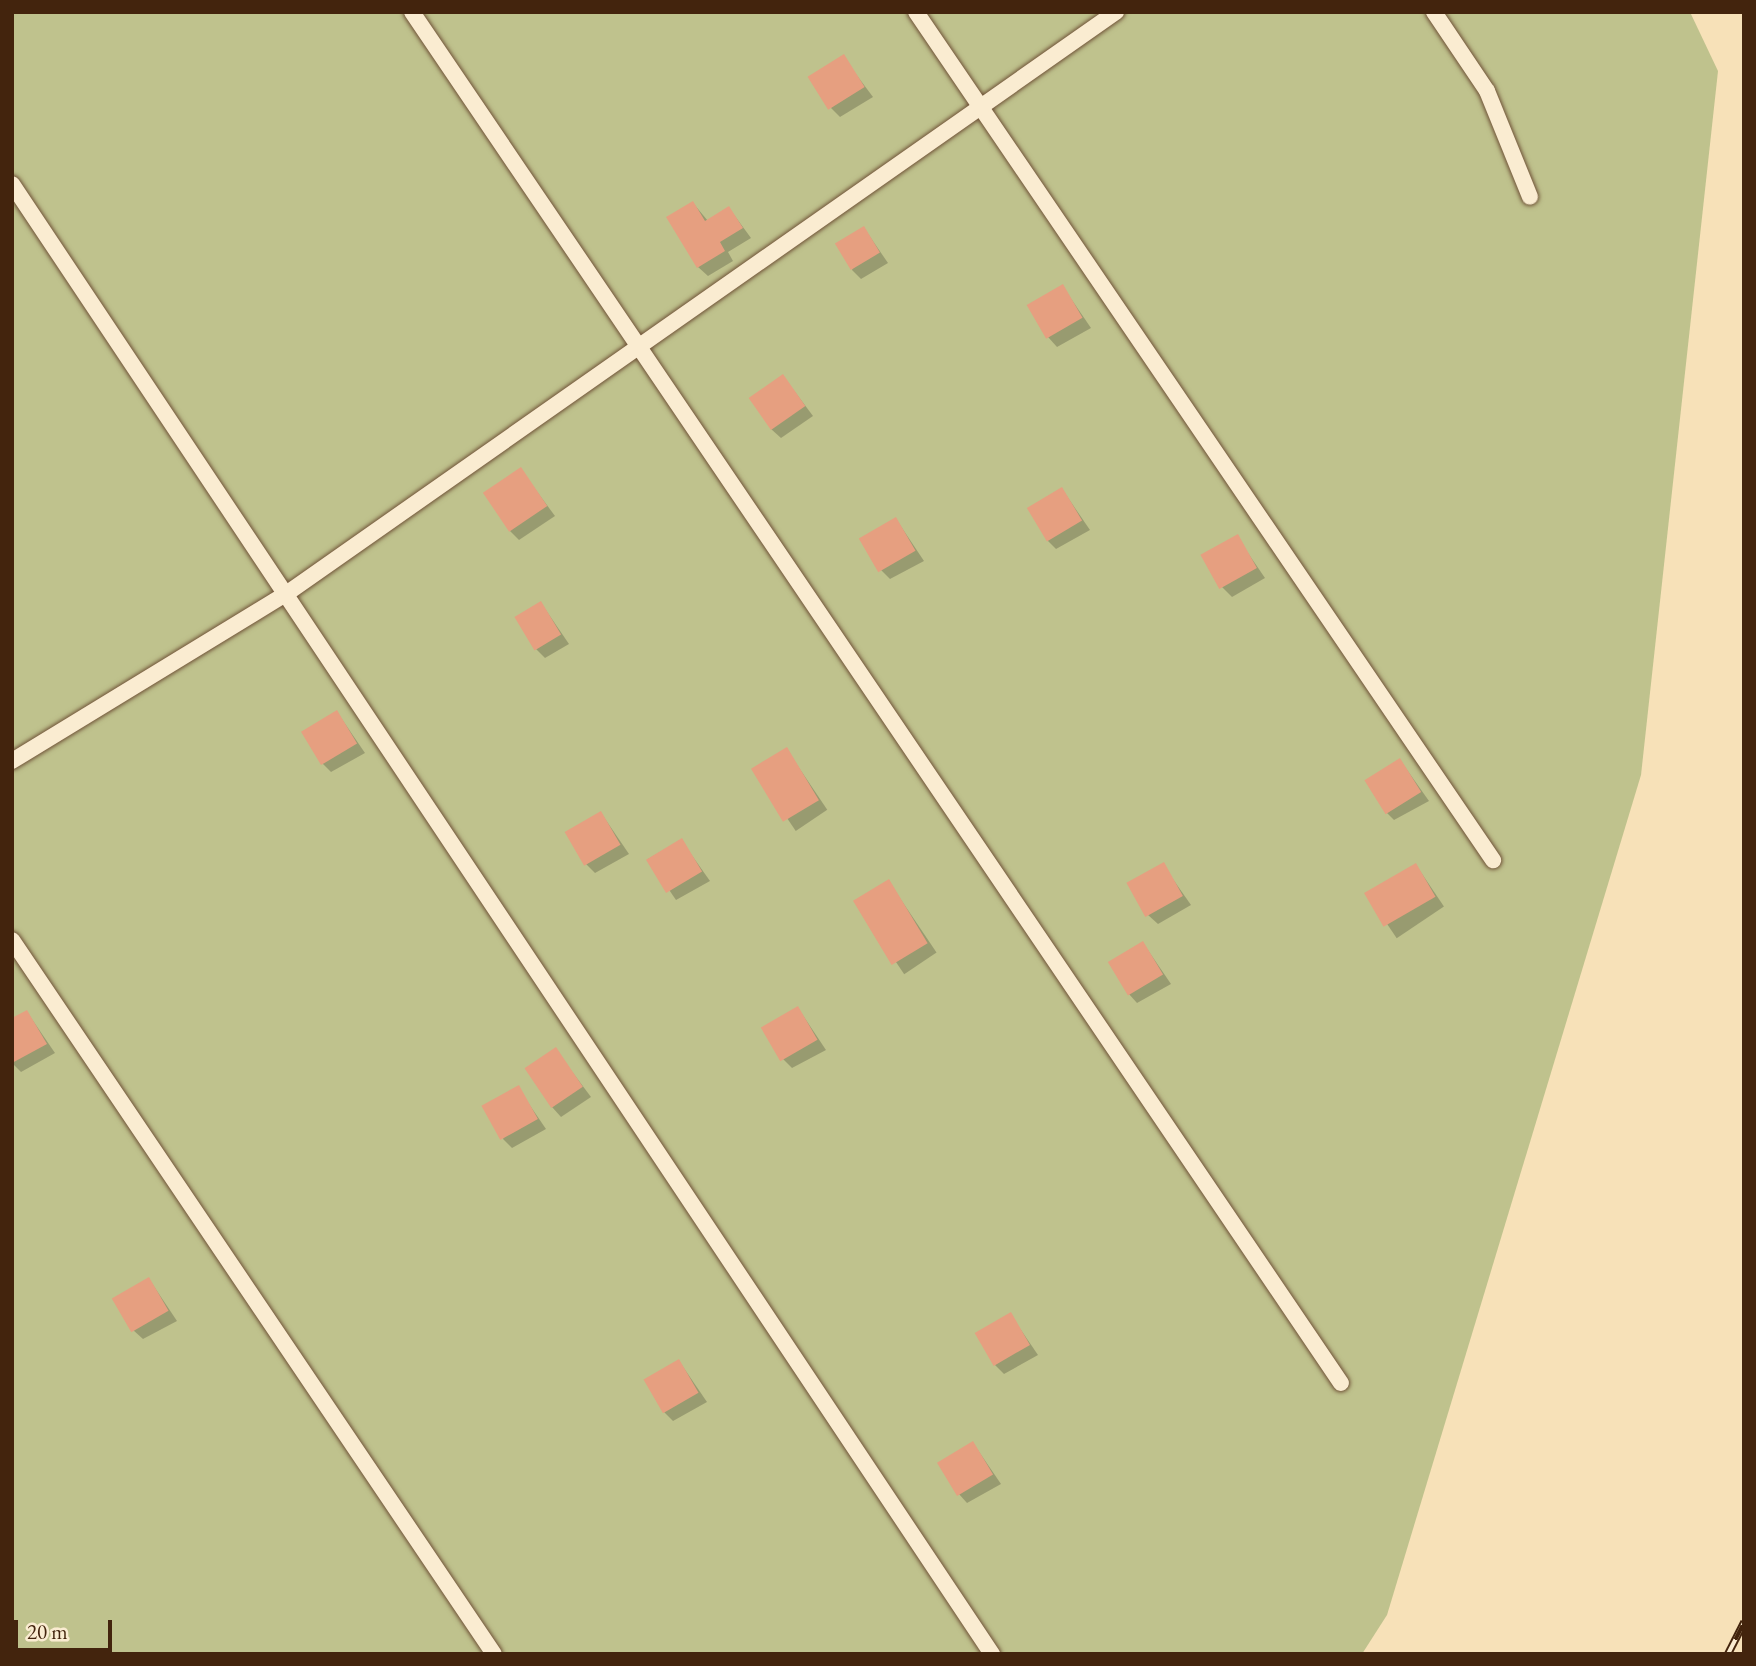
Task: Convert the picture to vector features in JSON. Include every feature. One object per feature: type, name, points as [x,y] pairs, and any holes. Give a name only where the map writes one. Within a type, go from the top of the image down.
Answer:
[{"type":"lane","points":[[412,12],[635,346],[1341,1383]]},
{"type":"lane","points":[[916,12],[1493,860]]},
{"type":"lane","points":[[12,761],[286,594],[635,346],[1116,12]]},
{"type":"lane","points":[[1434,12],[1487,91],[1530,197]]},
{"type":"lane","points":[[12,184],[992,1654]]},
{"type":"lane","points":[[12,940],[494,1654]]},
{"type":"green space","points":[[12,12],[1690,12],[1718,71],[1641,775],[1387,1615],[1362,1654],[12,1654]]},
{"type":"building","points":[[844,54],[865,87],[828,110],[808,77]]},
{"type":"building","points":[[693,201],[705,221],[729,206],[743,228],[720,242],[725,251],[697,268],[666,217]]},
{"type":"building","points":[[864,226],[880,253],[851,270],[835,244]]},
{"type":"building","points":[[1063,284],[1082,318],[1046,339],[1027,305]]},
{"type":"building","points":[[783,374],[805,406],[771,430],[749,398]]},
{"type":"building","points":[[521,467],[547,506],[509,532],[483,493]]},
{"type":"building","points":[[1062,487],[1082,520],[1047,542],[1027,508]]},
{"type":"building","points":[[896,517],[916,551],[878,572],[859,538]]},
{"type":"building","points":[[1238,534],[1257,568],[1219,589],[1200,555]]},
{"type":"building","points":[[541,601],[561,634],[535,650],[514,617]]},
{"type":"building","points":[[337,710],[357,743],[321,765],[301,732]]},
{"type":"building","points":[[787,747],[819,800],[783,822],[751,769]]},
{"type":"building","points":[[1400,758],[1421,792],[1386,814],[1364,780]]},
{"type":"building","points":[[601,811],[620,845],[584,866],[565,832]]},
{"type":"building","points":[[682,838],[702,871],[666,893],[646,860]]},
{"type":"building","points":[[1164,862],[1183,896],[1145,917],[1126,883]]},
{"type":"building","points":[[1416,863],[1436,897],[1384,927],[1364,893]]},
{"type":"building","points":[[889,879],[928,943],[892,965],[853,901]]},
{"type":"building","points":[[1143,941],[1163,974],[1128,996],[1108,962]]},
{"type":"building","points":[[798,1006],[818,1040],[780,1061],[761,1028]]},
{"type":"building","points":[[27,1010],[47,1044],[12,1063],[12,1018]]},
{"type":"building","points":[[556,1047],[583,1087],[551,1108],[524,1068]]},
{"type":"building","points":[[519,1085],[538,1119],[500,1140],[481,1106]]},
{"type":"building","points":[[149,1277],[168,1311],[131,1332],[112,1298]]},
{"type":"building","points":[[1011,1312],[1030,1345],[994,1366],[975,1333]]},
{"type":"building","points":[[679,1359],[698,1393],[663,1413],[643,1380]]},
{"type":"building","points":[[973,1441],[993,1474],[957,1496],[937,1463]]},
{"type":"railway","points":[[1728,1654],[1744,1622]]}]
